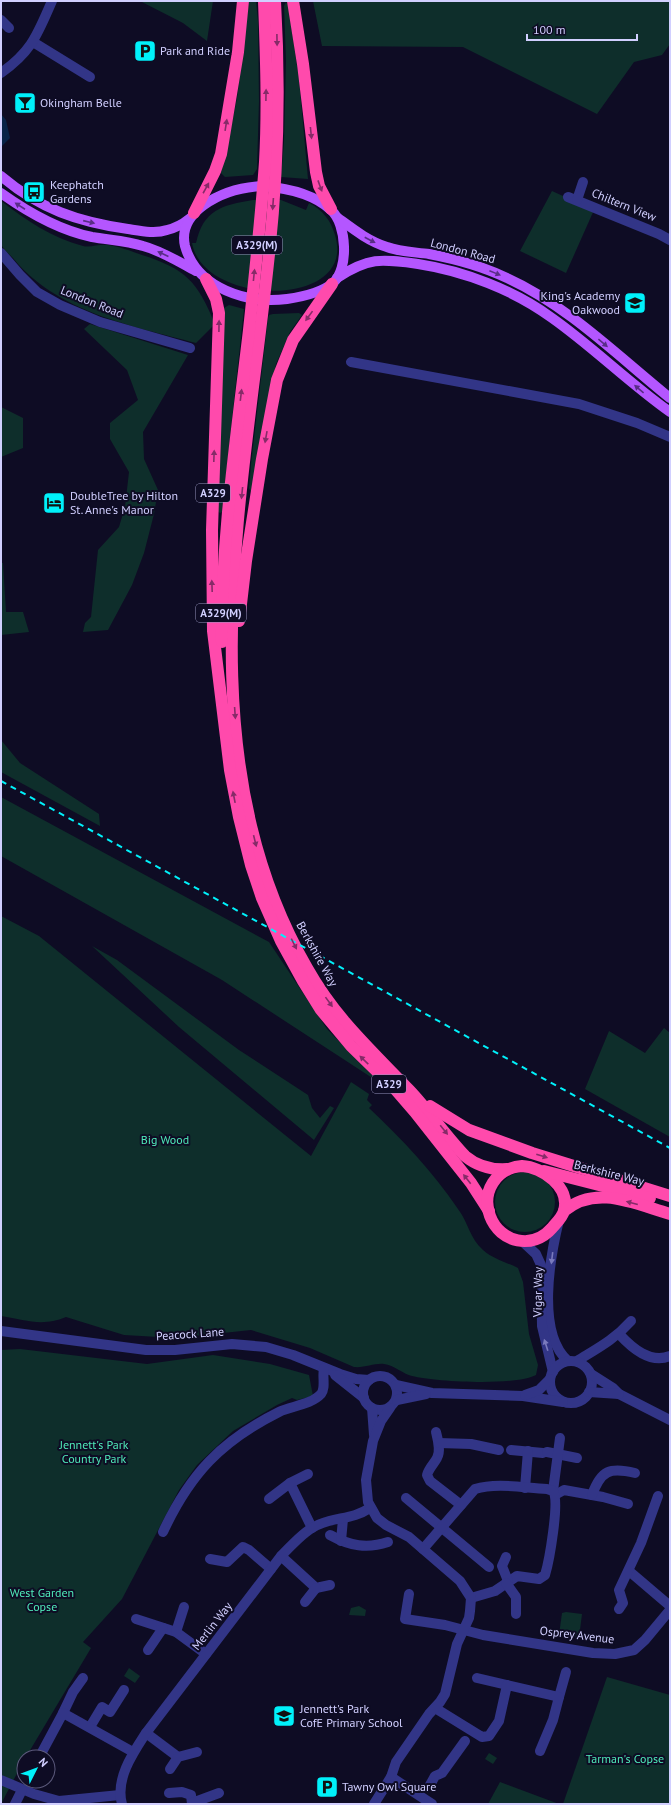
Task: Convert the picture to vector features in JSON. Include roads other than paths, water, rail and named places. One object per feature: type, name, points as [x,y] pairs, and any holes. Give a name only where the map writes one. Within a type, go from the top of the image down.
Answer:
[{"type":"highway","points":[[192,216],[215,171],[221,154],[238,52],[243,1]]},
{"type":"highway","name":"A329(M)","points":[[264,1],[270,164]]},
{"type":"highway","name":"A329(M)","points":[[232,674],[232,607],[234,563],[254,328],[278,80],[275,1]]},
{"type":"highway","points":[[294,1],[316,172],[319,186],[334,214]]},
{"type":"highway","name":"A329","points":[[202,275],[216,299],[219,313],[212,577],[213,631],[223,708]]},
{"type":"highway","name":"A329","points":[[232,674],[246,561],[262,459],[277,380],[293,340],[334,281]]},
{"type":"highway","name":"A329(M)","points":[[223,708],[222,583],[228,517],[254,328]]},
{"type":"highway","name":"Berkshire Way","points":[[232,674],[237,740],[246,803],[258,852],[282,919],[307,969],[324,996],[350,1030],[409,1090],[469,1160],[486,1167],[507,1169]]},
{"type":"highway","name":"Berkshire Way","points":[[223,708],[230,770],[238,818],[251,865],[269,914],[289,958],[312,996],[331,1022],[351,1046],[396,1090],[415,1112],[470,1183],[489,1211]]},
{"type":"highway","name":"A329","points":[[409,1090],[441,1114],[469,1130],[558,1162],[670,1196]]},
{"type":"highway","name":"A329","points":[[507,1169],[522,1166],[541,1170]]},
{"type":"highway","points":[[489,1211],[491,1186],[497,1176],[507,1169]]},
{"type":"highway","points":[[522,1241],[532,1241],[541,1238],[562,1215],[562,1192],[553,1180],[541,1170]]},
{"type":"highway","name":"Berkshire Way","points":[[541,1170],[670,1204]]},
{"type":"highway","name":"Berkshire Way","points":[[562,1215],[579,1201],[598,1196],[618,1199],[670,1214]]},
{"type":"highway","name":"A329","points":[[489,1211],[493,1222],[501,1232],[511,1238],[522,1241]]},
{"type":"main road","points":[[1,176],[52,210],[85,222],[110,227],[154,232],[170,230],[192,216],[209,202],[225,193],[241,188],[263,186],[299,193],[317,201],[334,214],[344,246],[341,269],[334,281],[313,292],[295,297],[257,299],[230,292],[162,253],[142,245],[92,237],[68,230],[34,214],[1,193]]},
{"type":"main road","name":"London Road","points":[[334,214],[367,238],[379,244],[395,250],[428,254],[470,264],[508,278],[534,291],[594,336],[670,398]]},
{"type":"main road","points":[[192,216],[185,228],[184,241],[188,256],[202,275]]},
{"type":"main road","name":"London Road","points":[[334,281],[363,264],[386,260],[437,267],[493,285],[530,303],[551,317],[581,340],[646,395],[670,412]]},
{"type":"street","points":[[1,73],[18,60],[33,42],[52,1]]},
{"type":"street","points":[[1,20],[9,28]]},
{"type":"street","points":[[33,42],[90,77]]},
{"type":"street","name":"Chiltern View","points":[[583,182],[572,198],[670,240]]},
{"type":"street","name":"London Road","points":[[1,253],[37,292],[60,305],[100,322],[190,348]]},
{"type":"street","points":[[351,362],[579,404],[637,423],[670,437]]},
{"type":"street","name":"Vigar Way","points":[[562,1215],[551,1266],[550,1320],[555,1343],[561,1354],[573,1361]]},
{"type":"street","name":"Vigar Way","points":[[522,1241],[536,1254],[541,1265],[542,1326],[551,1375]]},
{"type":"street","points":[[523,1396],[539,1390],[561,1364],[595,1352],[619,1334],[631,1321]]},
{"type":"street","name":"Peacock Lane","points":[[1,1331],[146,1350],[175,1350],[232,1344],[266,1347],[292,1354],[327,1369],[356,1379],[369,1380]]},
{"type":"street","points":[[619,1334],[639,1352],[653,1358],[670,1356]]},
{"type":"street","points":[[390,1408],[381,1411],[372,1408],[364,1398],[364,1388],[369,1380],[378,1376],[383,1376],[388,1378],[396,1385],[432,1393],[523,1396],[572,1403],[578,1402],[589,1392],[592,1383],[590,1373],[591,1360],[595,1352]]},
{"type":"street","points":[[573,1361],[584,1365],[590,1373],[613,1388],[619,1394],[670,1420]]},
{"type":"street","points":[[163,1532],[184,1492],[207,1462],[242,1434],[281,1411],[311,1401],[319,1396],[323,1391],[327,1369]]},
{"type":"street","name":"Peacock Lane","points":[[327,1369],[364,1398]]},
{"type":"street","points":[[551,1375],[552,1391],[563,1402]]},
{"type":"street","points":[[374,1804],[392,1777],[396,1762],[440,1702],[448,1687],[454,1657],[463,1629],[469,1618],[471,1598],[460,1581],[409,1537],[386,1525],[377,1518],[370,1508],[366,1492],[366,1480],[374,1437],[381,1421],[396,1400],[398,1395],[396,1385]]},
{"type":"street","points":[[589,1392],[619,1394]]},
{"type":"street","points":[[396,1400],[432,1393]]},
{"type":"street","points":[[372,1408],[374,1437]]},
{"type":"street","points":[[436,1432],[439,1443],[438,1456],[428,1470],[427,1475],[430,1481],[461,1505]]},
{"type":"street","points":[[471,1598],[495,1591],[507,1582],[521,1576],[539,1579],[545,1576],[554,1519],[554,1493],[560,1438]]},
{"type":"street","points":[[439,1443],[471,1444],[499,1450]]},
{"type":"street","points":[[511,1450],[545,1452],[577,1458]]},
{"type":"street","points":[[525,1488],[528,1451]]},
{"type":"street","points":[[592,1495],[597,1481],[607,1472],[618,1469],[635,1473]]},
{"type":"street","points":[[268,1499],[290,1483],[308,1474]]},
{"type":"street","points":[[290,1483],[312,1528]]},
{"type":"street","points":[[423,1549],[475,1490],[483,1486],[547,1489],[554,1493],[564,1490],[604,1496],[628,1504]]},
{"type":"street","points":[[619,1609],[623,1603],[619,1590],[629,1571],[658,1496]]},
{"type":"street","points":[[406,1498],[489,1567]]},
{"type":"street","name":"Merlin Way","points":[[121,1799],[122,1780],[133,1752],[281,1556],[301,1536],[312,1528],[328,1522],[343,1520],[370,1508]]},
{"type":"street","points":[[341,1541],[343,1520]]},
{"type":"street","points":[[330,1535],[341,1541],[360,1546],[376,1546],[388,1542]]},
{"type":"street","points":[[210,1558],[227,1562],[243,1547],[249,1550],[271,1569]]},
{"type":"street","points":[[281,1556],[316,1588]]},
{"type":"street","points":[[506,1557],[502,1566],[507,1582],[516,1597],[516,1614]]},
{"type":"street","points":[[629,1571],[670,1606]]},
{"type":"street","points":[[305,1602],[316,1588],[330,1585]]},
{"type":"street","name":"Osprey Avenue","points":[[409,1594],[405,1619],[463,1629],[483,1635],[593,1653],[621,1654],[634,1650],[670,1610]]},
{"type":"street","points":[[176,1632],[184,1607]]},
{"type":"street","points":[[136,1619],[176,1632],[206,1654]]},
{"type":"street","points":[[148,1650],[163,1628]]},
{"type":"street","points":[[540,1751],[553,1720],[566,1672]]},
{"type":"street","points":[[44,1749],[66,1714],[73,1692],[83,1678]]},
{"type":"street","points":[[477,1678],[559,1697]]},
{"type":"street","points":[[435,1708],[469,1736],[489,1736],[499,1720],[507,1685]]},
{"type":"street","points":[[90,1727],[102,1707],[110,1712],[124,1690]]},
{"type":"street","points":[[66,1714],[133,1752]]},
{"type":"street","points":[[146,1733],[178,1757]]},
{"type":"street","points":[[430,1785],[435,1776],[442,1773],[469,1736]]},
{"type":"street","points":[[170,1769],[178,1757],[197,1752]]},
{"type":"street","points":[[392,1777],[430,1804]]},
{"type":"street","points":[[1,1780],[22,1790],[59,1802],[85,1802],[121,1799]]},
{"type":"street","points":[[15,1804],[22,1790]]},
{"type":"street","points":[[169,1793],[182,1792],[191,1795],[192,1803],[219,1793]]},
{"type":"water","points":[[1,114],[6,120],[10,138],[1,147]]},
{"type":"railway","points":[[1,781],[670,1148]]},
{"type":"place","name":"Park and Ride","points":[[145,51]]},
{"type":"place","name":"Okingham Belle","points":[[25,103]]},
{"type":"place","name":"Keephatch Gardens","points":[[34,192]]},
{"type":"place","name":"King's Academy Oakwood","points":[[635,303]]},
{"type":"place","name":"DoubleTree by Hilton St. Anne's Manor","points":[[54,503]]},
{"type":"place","name":"Jennett's Park CofE Primary School","points":[[284,1716]]},
{"type":"place","name":"Tawny Owl Square","points":[[327,1787]]},
{"type":"park label","name":"Big Wood","points":[[165,1140]]},
{"type":"park label","name":"Jennett's Park Country Park","points":[[94,1452]]},
{"type":"park label","name":"West Garden Copse","points":[[42,1600]]},
{"type":"park label","name":"Tarman's Copse","points":[[625,1759]]}]
